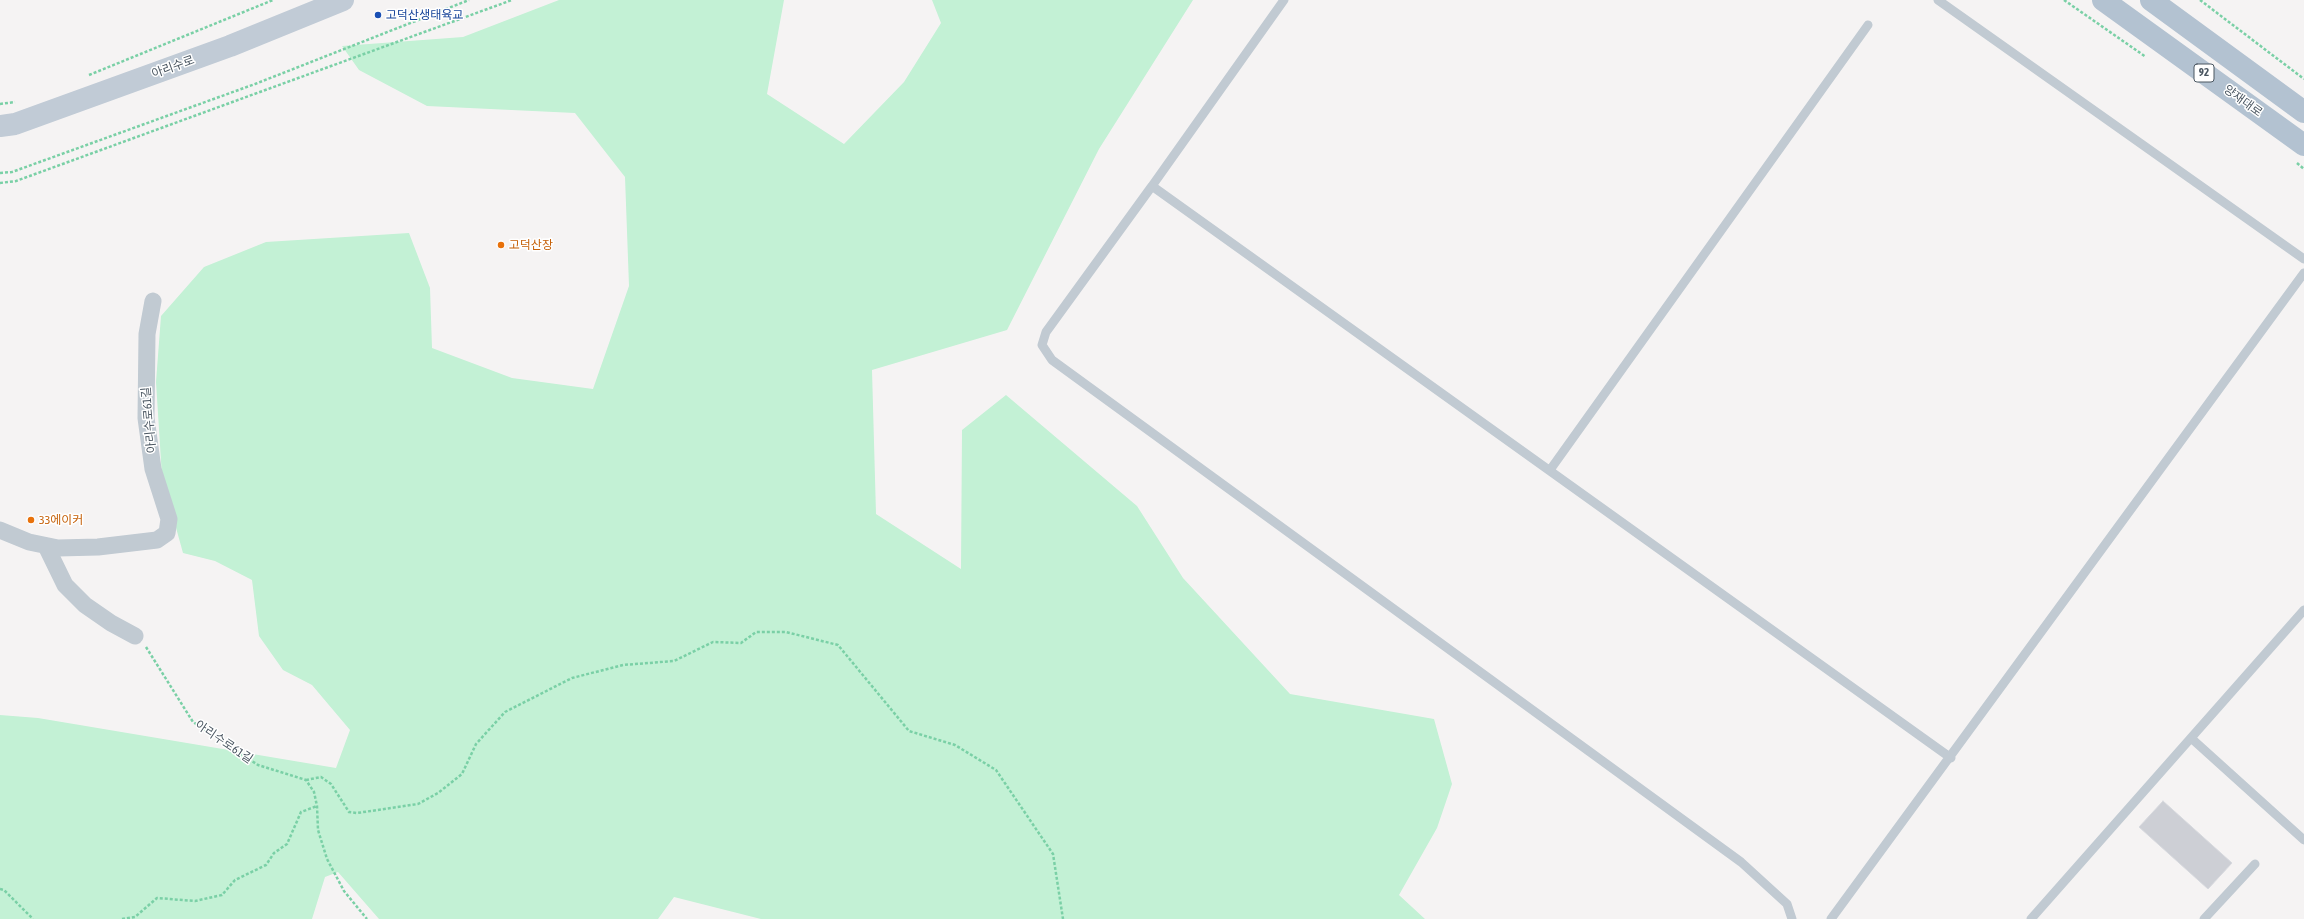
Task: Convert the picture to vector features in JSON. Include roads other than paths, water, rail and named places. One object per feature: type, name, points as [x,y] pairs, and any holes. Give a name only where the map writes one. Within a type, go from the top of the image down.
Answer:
[{"type":"main road","name":"아리수로","points":[[0,126],[15,124],[230,46],[343,0]]},
{"type":"main road","name":"양재대로","points":[[2103,0],[2304,145]]},
{"type":"main road","name":"92","points":[[2151,0],[2304,112]]},
{"type":"street","name":"아리수로61길","points":[[0,530],[29,542],[58,548],[98,547],[157,540],[167,533],[169,519],[153,468],[146,418],[147,334],[152,301]]},
{"type":"street","points":[[46,546],[65,585],[85,605],[111,623],[135,636]]},
{"type":"lane","points":[[1284,0],[1046,332],[1042,345],[1052,360],[1741,862],[1787,904],[1792,919]]},
{"type":"lane","points":[[1938,0],[2304,259]]},
{"type":"lane","points":[[1550,470],[1868,25]]},
{"type":"lane","points":[[1152,186],[1951,758]]},
{"type":"lane","points":[[1831,919],[1951,758],[2304,273]]},
{"type":"lane","points":[[2031,919],[2304,610]]},
{"type":"lane","points":[[2191,738],[2304,840]]},
{"type":"lane","points":[[2204,919],[2254,864]]},
{"type":"place","name":"고덕산생태육교","points":[[378,15]]},
{"type":"place","name":"고덕산장","points":[[501,245]]},
{"type":"place","name":"33에이커","points":[[31,520]]}]
